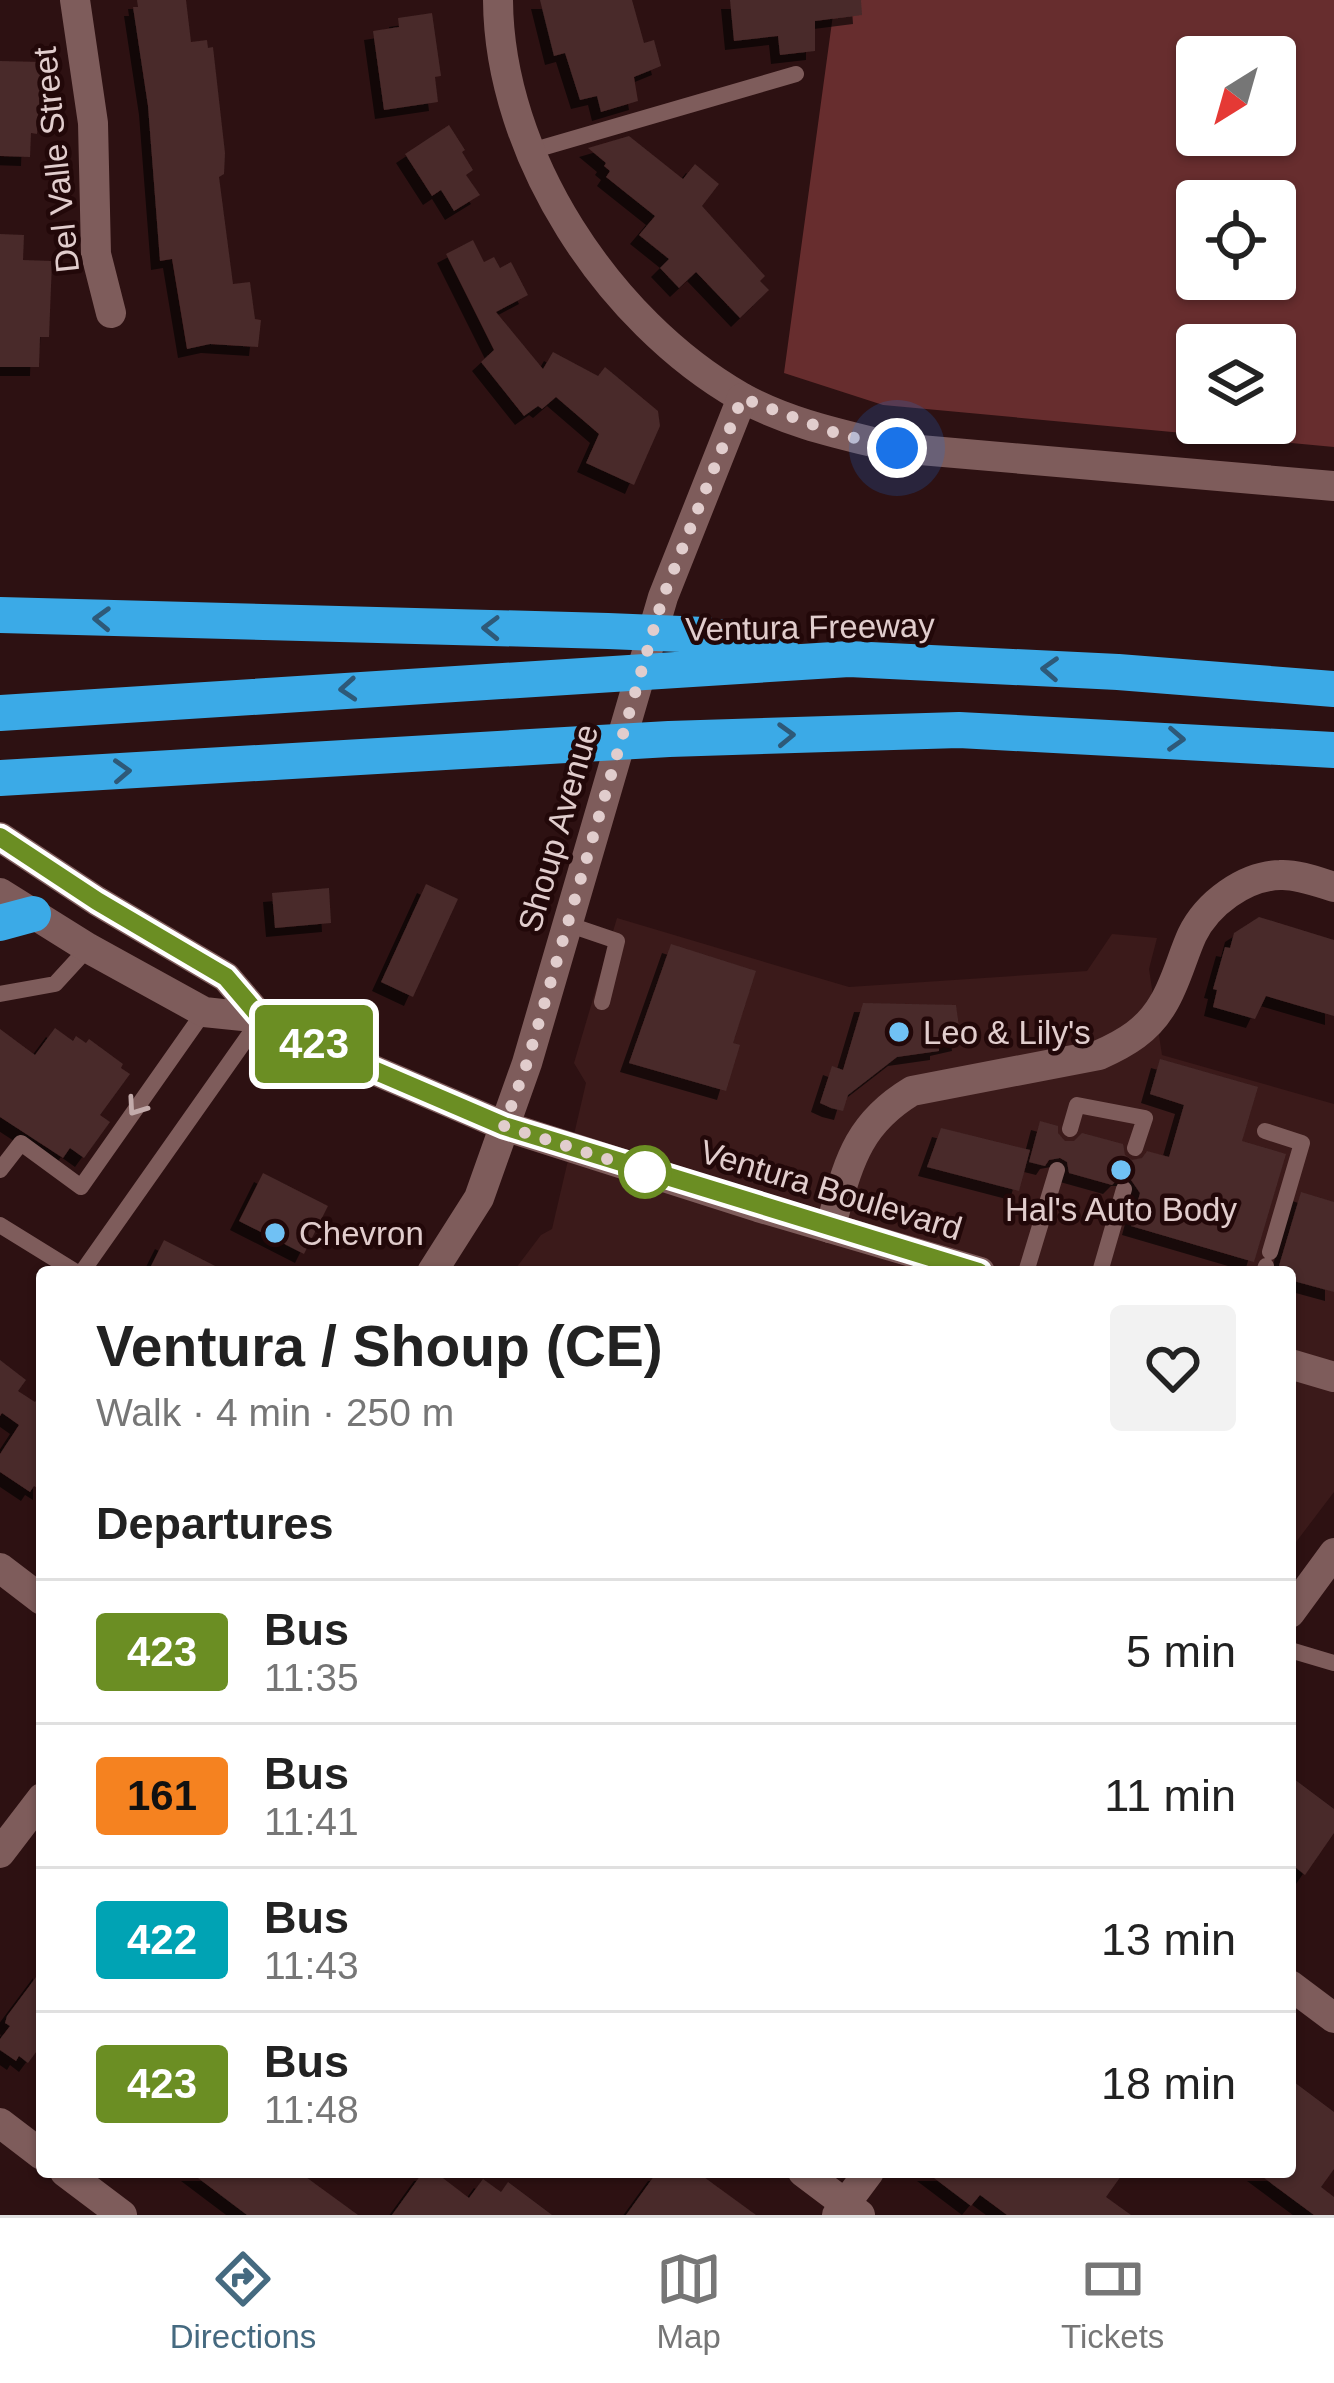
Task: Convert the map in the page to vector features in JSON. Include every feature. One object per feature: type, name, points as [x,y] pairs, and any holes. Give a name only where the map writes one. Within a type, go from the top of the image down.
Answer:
[{"type":"highway","points":[[0,615],[608,631],[704,651]]},
{"type":"highway","name":"Ventura Freeway","points":[[0,713],[590,675],[704,651],[1118,672],[1334,689]]},
{"type":"highway","points":[[3,778],[669,739],[959,730],[1334,750]]},
{"type":"street","name":"Del Valle Street","points":[[75,0],[93,123],[96,254],[111,313]]},
{"type":"street","points":[[498,0],[506,71],[531,151],[572,233],[630,309],[742,398],[838,434],[897,448],[1334,486]]},
{"type":"street","name":"Shoup Avenue","points":[[436,1266],[479,1198],[527,1063],[663,597],[742,398]]},
{"type":"street","name":"Ventura Boulevard","points":[[0,837],[226,977],[261,1018],[292,1035],[504,1126],[960,1266]]},
{"type":"street","points":[[830,1228],[854,1148],[869,1124],[892,1103],[912,1091],[1100,1055],[1127,1042],[1144,1030],[1163,1004],[1194,931],[1218,901],[1248,882],[1281,874],[1334,887]]},
{"type":"street","name":"Ventura Boulevard","points":[[0,893],[16,919],[88,948],[204,1012],[261,1018]]},
{"type":"street","points":[[1296,1366],[1334,1377]]},
{"type":"street","points":[[1296,1604],[1334,1553]]},
{"type":"street","points":[[0,1568],[36,1595]]},
{"type":"street","points":[[0,1853],[36,1806]]},
{"type":"street","points":[[1296,1990],[1334,2018]]},
{"type":"street","points":[[0,2123],[36,2150]]},
{"type":"street","points":[[73,2178],[122,2215]]},
{"type":"street","points":[[809,2178],[847,2211],[866,2178]]},
{"type":"lane","points":[[531,151],[796,74]]},
{"type":"lane","points":[[568,923],[617,941],[602,1002]]},
{"type":"lane","points":[[0,994],[55,985],[88,948]]},
{"type":"lane","points":[[0,1170],[21,1143],[81,1187],[204,1012]]},
{"type":"lane","points":[[83,1266],[261,1018]]},
{"type":"lane","points":[[1070,1129],[1077,1105],[1145,1118],[1135,1148]]},
{"type":"lane","points":[[1265,1131],[1301,1143],[1267,1263]]},
{"type":"lane","points":[[1028,1266],[1058,1170]]},
{"type":"lane","points":[[1102,1266],[1124,1189]]},
{"type":"lane","points":[[0,1225],[69,1266]]},
{"type":"lane","points":[[1296,1652],[1334,1664]]},
{"type":"shaded area","points":[[835,0],[1334,0],[1334,447],[1296,443],[1296,324],[1176,324],[1176,432],[883,405],[784,373]]},
{"type":"shaded area","points":[[617,918],[849,987],[1087,971],[1112,934],[1157,938],[1149,969],[1162,1055],[1334,1104],[1334,1492],[1296,1542],[1296,1266],[518,1266],[541,1235],[552,1229],[586,1083],[574,1063]]},
{"type":"building","points":[[137,0],[186,0],[191,42],[207,40],[208,48],[213,47],[225,153],[224,174],[219,177],[233,284],[250,282],[255,319],[261,320],[258,347],[210,344],[187,349],[172,259],[160,261],[148,106],[133,7],[138,7]]},
{"type":"building","points":[[540,0],[632,0],[644,43],[654,40],[661,66],[634,77],[638,101],[601,112],[597,96],[580,100],[565,53],[554,56]]},
{"type":"building","points":[[730,0],[861,0],[862,15],[815,21],[815,51],[780,55],[778,36],[734,41]]},
{"type":"building","points":[[432,13],[441,76],[435,77],[438,102],[384,110],[373,31],[399,27],[398,18]]},
{"type":"building","points":[[0,61],[42,62],[37,134],[31,133],[30,157],[0,156]]},
{"type":"building","points":[[449,125],[473,170],[466,175],[480,195],[454,211],[441,190],[432,196],[405,154]]},
{"type":"building","points":[[629,136],[683,179],[695,164],[719,184],[702,206],[765,276],[760,281],[769,290],[740,318],[696,272],[679,288],[660,268],[669,259],[639,235],[655,216],[606,177],[610,171],[606,163],[588,148]]},
{"type":"building","points":[[0,234],[24,235],[23,260],[52,261],[49,337],[40,337],[39,367],[0,367]]},
{"type":"building","points":[[473,240],[484,262],[494,257],[500,268],[511,262],[528,295],[496,312],[543,369],[553,352],[598,376],[605,367],[658,411],[660,426],[634,485],[586,463],[599,434],[556,397],[524,416],[481,362],[494,350],[446,254]]},
{"type":"building","points":[[426,884],[458,899],[413,997],[381,982]]},
{"type":"building","points":[[329,888],[331,923],[275,928],[272,893]]},
{"type":"building","points":[[1259,917],[1334,940],[1334,1016],[1266,996],[1255,1019],[1213,1007],[1225,947],[1230,948],[1234,933]]},
{"type":"building","points":[[671,944],[756,971],[733,1043],[740,1045],[726,1091],[629,1063]]},
{"type":"building","points":[[863,1003],[956,1005],[961,1042],[939,1047],[939,1051],[897,1057],[848,1095],[843,1111],[820,1103],[832,1066],[843,1070]]},
{"type":"building","points":[[55,1028],[73,1041],[76,1036],[86,1043],[89,1039],[130,1074],[100,1115],[110,1122],[84,1158],[70,1148],[63,1158],[0,1117],[0,1029],[35,1055]]},
{"type":"building","points":[[1160,1059],[1258,1087],[1242,1141],[1286,1154],[1254,1262],[1131,1226],[1140,1193],[1129,1177],[1120,1177],[1112,1185],[1069,1173],[1067,1162],[1060,1158],[1045,1166],[1029,1162],[1040,1121],[1058,1126],[1065,1141],[1074,1141],[1082,1133],[1123,1144],[1125,1155],[1132,1160],[1147,1151],[1169,1157],[1184,1105],[1150,1094]]},
{"type":"building","points":[[941,1128],[1030,1150],[1019,1191],[927,1167]]},
{"type":"building","points":[[263,1173],[328,1206],[304,1254],[239,1221]]},
{"type":"building","points":[[1301,1192],[1334,1202],[1334,1292],[1296,1282],[1296,1266],[1279,1266]]},
{"type":"building","points":[[164,1240],[215,1266],[151,1266]]},
{"type":"building","points":[[0,1360],[26,1380],[18,1391],[36,1401],[36,1487],[30,1492],[0,1472],[0,1454],[19,1425],[0,1416]]},
{"type":"building","points":[[1296,1780],[1334,1809],[1334,1833],[1305,1875],[1296,1868]]},
{"type":"building","points":[[36,1977],[36,2052],[28,2063],[0,2050],[0,2039],[10,2026],[5,2023]]},
{"type":"building","points":[[1296,2084],[1334,2112],[1334,2169],[1321,2187],[1334,2197],[1334,2215],[1314,2215],[1264,2178],[1296,2178]]},
{"type":"building","points":[[198,2178],[307,2178],[358,2215],[247,2215]]},
{"type":"building","points":[[419,2178],[443,2178],[469,2198],[483,2179],[501,2192],[508,2182],[552,2215],[392,2215]]},
{"type":"building","points":[[653,2178],[705,2178],[756,2215],[626,2215]]},
{"type":"building","points":[[934,2178],[1120,2178],[1106,2197],[1131,2215],[1007,2215],[980,2195],[971,2206]]},
{"type":"bus line","name":"423","points":[[0,837],[226,977],[261,1018],[292,1035],[504,1126],[959,1266]]},
{"type":"place","name":"Leo & Lily's","points":[[899,1032]]},
{"type":"place","name":"Hal's Auto Body","points":[[1121,1170]]},
{"type":"place","name":"Chevron","points":[[275,1233]]},
{"type":"route","points":[[645,1172],[657,1175],[504,1126],[527,1063],[663,597],[742,398],[788,418],[897,448]]}]
